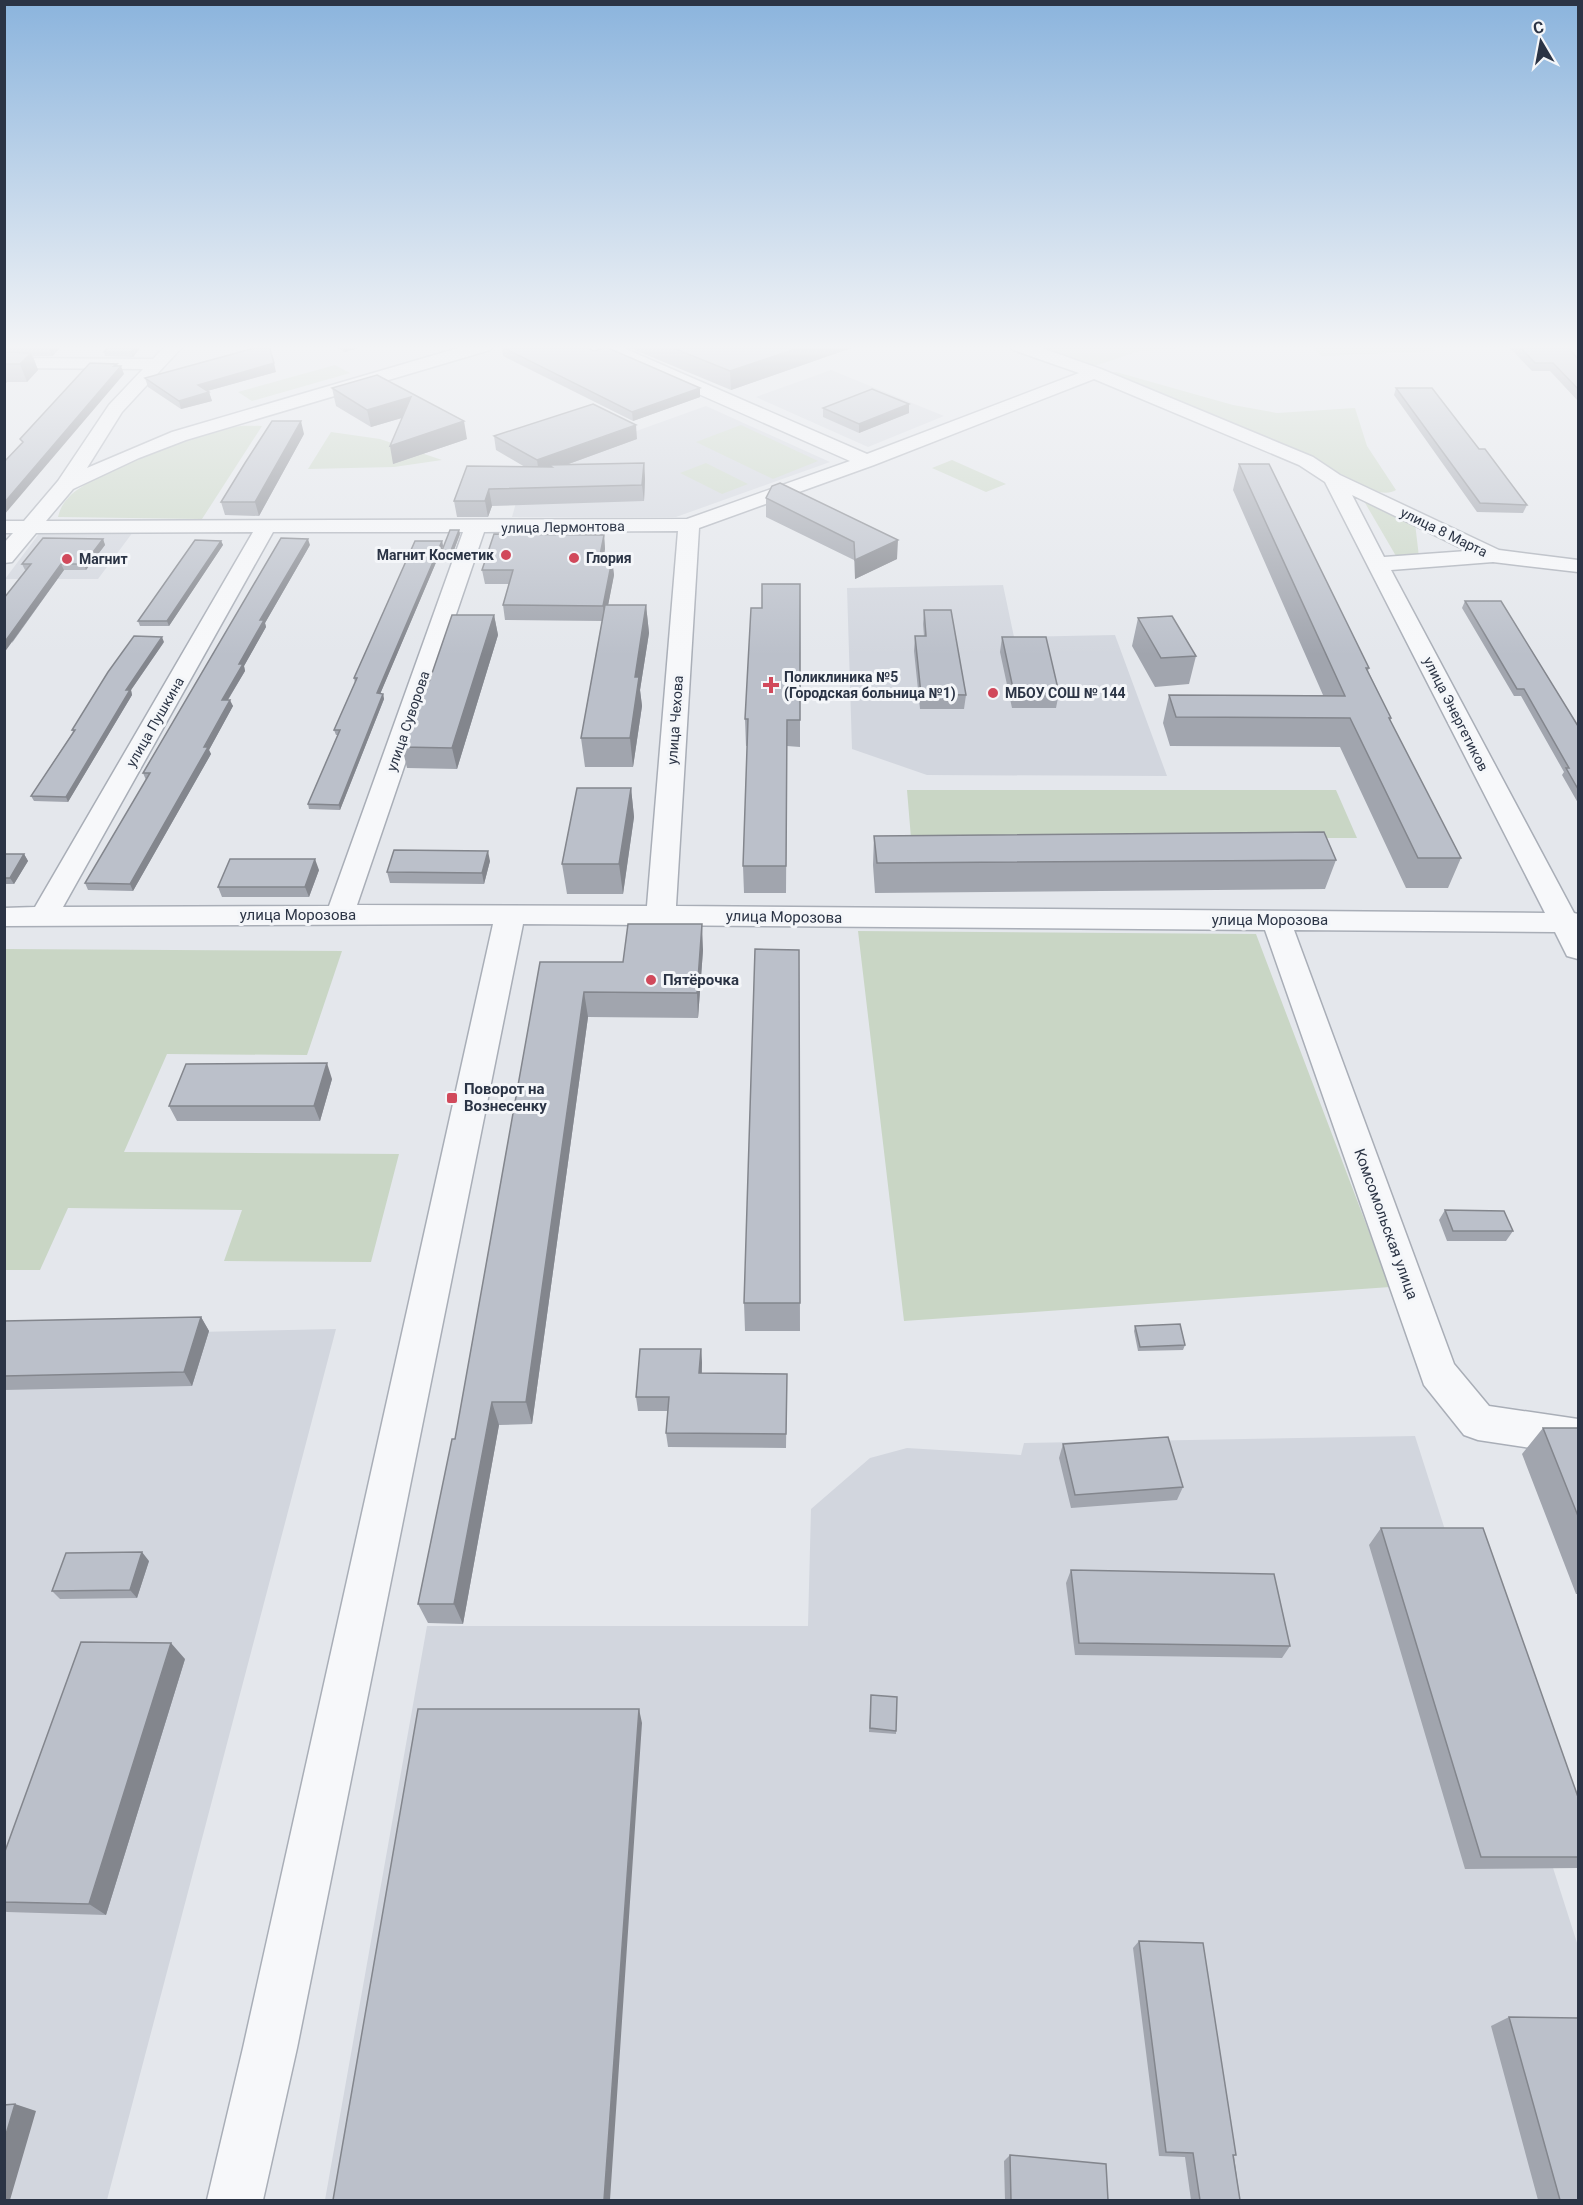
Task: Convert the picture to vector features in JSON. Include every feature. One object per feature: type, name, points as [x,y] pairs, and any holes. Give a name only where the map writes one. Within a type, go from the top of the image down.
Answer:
[{"type":"street","points":[[4,557],[66,485],[89,449]]},
{"type":"street","points":[[66,485],[145,449]]},
{"type":"street","points":[[839,449],[867,461]]},
{"type":"street","name":"улица Лермонтова","points":[[4,527],[475,528],[689,525],[898,449]]},
{"type":"street","name":"улица 8 Марта","points":[[1277,449],[1306,461],[1334,479],[1494,556],[1578,566]]},
{"type":"street","name":"улица Энергетиков","points":[[1334,479],[1571,923],[1578,949]]},
{"type":"street","name":"улица Чехова","points":[[661,915],[689,525]]},
{"type":"street","name":"улица Пушкина","points":[[44,916],[266,527]]},
{"type":"street","name":"улица Суворова","points":[[340,914],[475,528]]},
{"type":"street","points":[[1379,564],[1494,556]]},
{"type":"street","points":[[235,2200],[273,2036],[510,914]]},
{"type":"street","name":"улица Морозова","points":[[4,916],[510,914],[1571,923]]},
{"type":"street","name":"Комсомольская улица","points":[[1276,920],[1411,1292],[1438,1373],[1478,1422],[1578,1437]]},
{"type":"shaded area","points":[[587,449],[801,449],[830,462],[676,517],[512,517],[525,471]]},
{"type":"shaded area","points":[[41,531],[133,532],[98,579],[5,579]]},
{"type":"shaded area","name":"МБОУ СОШ № 144","points":[[1003,585],[1014,637],[1115,635],[1167,776],[927,775],[852,749],[847,588]]},
{"type":"shaded area","points":[[336,1329],[107,2200],[5,2200],[4,1336]]},
{"type":"shaded area","points":[[1415,1436],[1578,1946],[1578,2200],[325,2200],[427,1626],[808,1626],[811,1509],[870,1458],[907,1448],[1021,1455],[1024,1443]]},
{"type":"green space","points":[[165,449],[247,449],[202,519],[58,517],[69,497],[82,487],[100,476]]},
{"type":"green space","points":[[320,449],[409,449],[442,460],[394,467],[308,469]]},
{"type":"green space","points":[[710,449],[792,449],[818,461],[773,479]]},
{"type":"green space","points":[[1286,449],[1369,449],[1396,490],[1384,493],[1370,489]]},
{"type":"green space","points":[[952,460],[1006,484],[986,492],[932,468]]},
{"type":"green space","points":[[706,463],[748,484],[722,494],[680,473]]},
{"type":"green space","points":[[1361,496],[1415,523],[1419,557],[1396,556]]},
{"type":"green space","points":[[907,790],[1336,790],[1357,838],[911,838]]},
{"type":"green space","points":[[858,931],[1256,934],[1390,1287],[904,1321]]},
{"type":"green space","points":[[5,949],[342,951],[307,1055],[167,1054],[124,1152],[399,1154],[371,1262],[224,1261],[242,1210],[68,1208],[40,1270],[5,1270]]},
{"type":"building","points":[[16,449],[50,449],[4,503],[4,462]]},
{"type":"building","points":[[254,449],[285,449],[255,502],[221,502]]},
{"type":"building","points":[[517,449],[568,449],[537,460]]},
{"type":"building","points":[[1440,449],[1485,449],[1527,505],[1480,503]]},
{"type":"building","points":[[644,463],[642,485],[489,489],[485,501],[454,501],[467,466],[552,467],[549,465]]},
{"type":"building","points":[[1239,464],[1269,464],[1369,668],[1366,668],[1391,718],[1389,718],[1461,858],[1418,858],[1350,718],[1176,717],[1169,695],[1345,696]]},
{"type":"building","points":[[780,483],[898,540],[855,560],[854,542],[766,498],[772,486]]},
{"type":"building","points":[[450,530],[459,530],[450,553],[441,553]]},
{"type":"building","points":[[494,534],[604,535],[599,560],[612,560],[603,606],[503,605],[513,570],[482,570]]},
{"type":"building","points":[[43,538],[103,539],[84,564],[61,564],[4,643],[4,598],[31,564],[22,564]]},
{"type":"building","points":[[281,538],[308,539],[260,620],[264,620],[239,664],[243,664],[222,700],[230,700],[204,747],[208,747],[130,884],[85,883],[150,773],[143,773]]},
{"type":"building","points":[[195,540],[221,541],[167,621],[138,621]]},
{"type":"building","points":[[415,541],[442,541],[377,693],[383,694],[339,805],[308,804],[340,730],[334,730],[357,678],[354,678]]},
{"type":"building","points":[[762,584],[800,584],[800,720],[787,720],[786,866],[743,866],[748,719],[745,719],[751,608],[762,608]]},
{"type":"building","points":[[1465,601],[1501,601],[1578,726],[1578,789],[1566,768],[1569,768],[1524,689],[1517,689]]},
{"type":"building","points":[[605,605],[646,605],[635,677],[639,677],[630,738],[581,738]]},
{"type":"building","points":[[924,610],[951,610],[966,695],[921,694],[915,636],[926,636]]},
{"type":"building","points":[[452,615],[494,615],[452,748],[402,747],[425,682],[429,682]]},
{"type":"building","points":[[1172,616],[1196,656],[1161,658],[1138,618]]},
{"type":"building","points":[[134,636],[162,637],[126,690],[130,690],[66,797],[31,796],[75,730],[72,730],[108,672]]},
{"type":"building","points":[[1002,637],[1046,637],[1059,693],[1014,693]]},
{"type":"building","points":[[577,788],[631,788],[619,864],[562,864]]},
{"type":"building","points":[[1324,832],[1336,860],[877,863],[874,836]]},
{"type":"building","points":[[394,850],[488,851],[482,873],[387,872]]},
{"type":"building","points":[[4,854],[24,854],[10,878],[4,878]]},
{"type":"building","points":[[230,859],[315,859],[305,887],[218,887]]},
{"type":"building","points":[[628,924],[702,924],[697,993],[584,992],[526,1402],[492,1402],[454,1604],[418,1604],[452,1439],[455,1439],[540,962],[623,962]]},
{"type":"building","points":[[755,949],[799,950],[800,1303],[744,1303]]},
{"type":"building","points":[[327,1063],[314,1106],[169,1106],[186,1064]]},
{"type":"building","points":[[1445,1210],[1504,1211],[1513,1231],[1453,1231]]},
{"type":"building","points":[[201,1317],[184,1372],[4,1376],[4,1321]]},
{"type":"building","points":[[1180,1324],[1185,1345],[1140,1347],[1135,1326]]},
{"type":"building","points":[[640,1349],[701,1349],[699,1373],[787,1374],[786,1434],[666,1433],[669,1397],[636,1397]]},
{"type":"building","points":[[1543,1428],[1578,1428],[1578,1516]]},
{"type":"building","points":[[1168,1437],[1183,1487],[1075,1495],[1063,1444]]},
{"type":"building","points":[[1381,1528],[1483,1528],[1578,1797],[1578,1857],[1481,1857]]},
{"type":"building","points":[[142,1552],[130,1590],[52,1591],[66,1553]]},
{"type":"building","points":[[1071,1570],[1274,1574],[1290,1646],[1079,1643]]},
{"type":"building","points":[[81,1642],[171,1643],[89,1904],[4,1902],[4,1854]]},
{"type":"building","points":[[871,1695],[897,1697],[896,1731],[870,1728]]},
{"type":"building","points":[[418,1709],[639,1709],[604,2200],[333,2200]]},
{"type":"building","points":[[1139,1941],[1203,1943],[1236,2155],[1233,2155],[1240,2200],[1200,2200],[1193,2153],[1166,2152]]},
{"type":"building","points":[[1509,2017],[1578,2018],[1578,2200],[1560,2200]]},
{"type":"building","points":[[15,2104],[4,2141],[4,2105]]},
{"type":"building","points":[[1010,2155],[1106,2164],[1108,2200],[1011,2200]]},
{"type":"place","name":"Магнит Косметик","points":[[506,555]]},
{"type":"place","name":"Глория","points":[[574,558]]},
{"type":"place","name":"Магнит","points":[[67,559]]},
{"type":"place","name":"Поликлиника №5 (Городская больница №1)","points":[[771,685]]},
{"type":"place","name":"МБОУ СОШ № 144","points":[[993,693]]},
{"type":"place","name":"Пятёрочка","points":[[651,980]]},
{"type":"place","name":"Поворот на Вознесенку","points":[[452,1098]]}]
